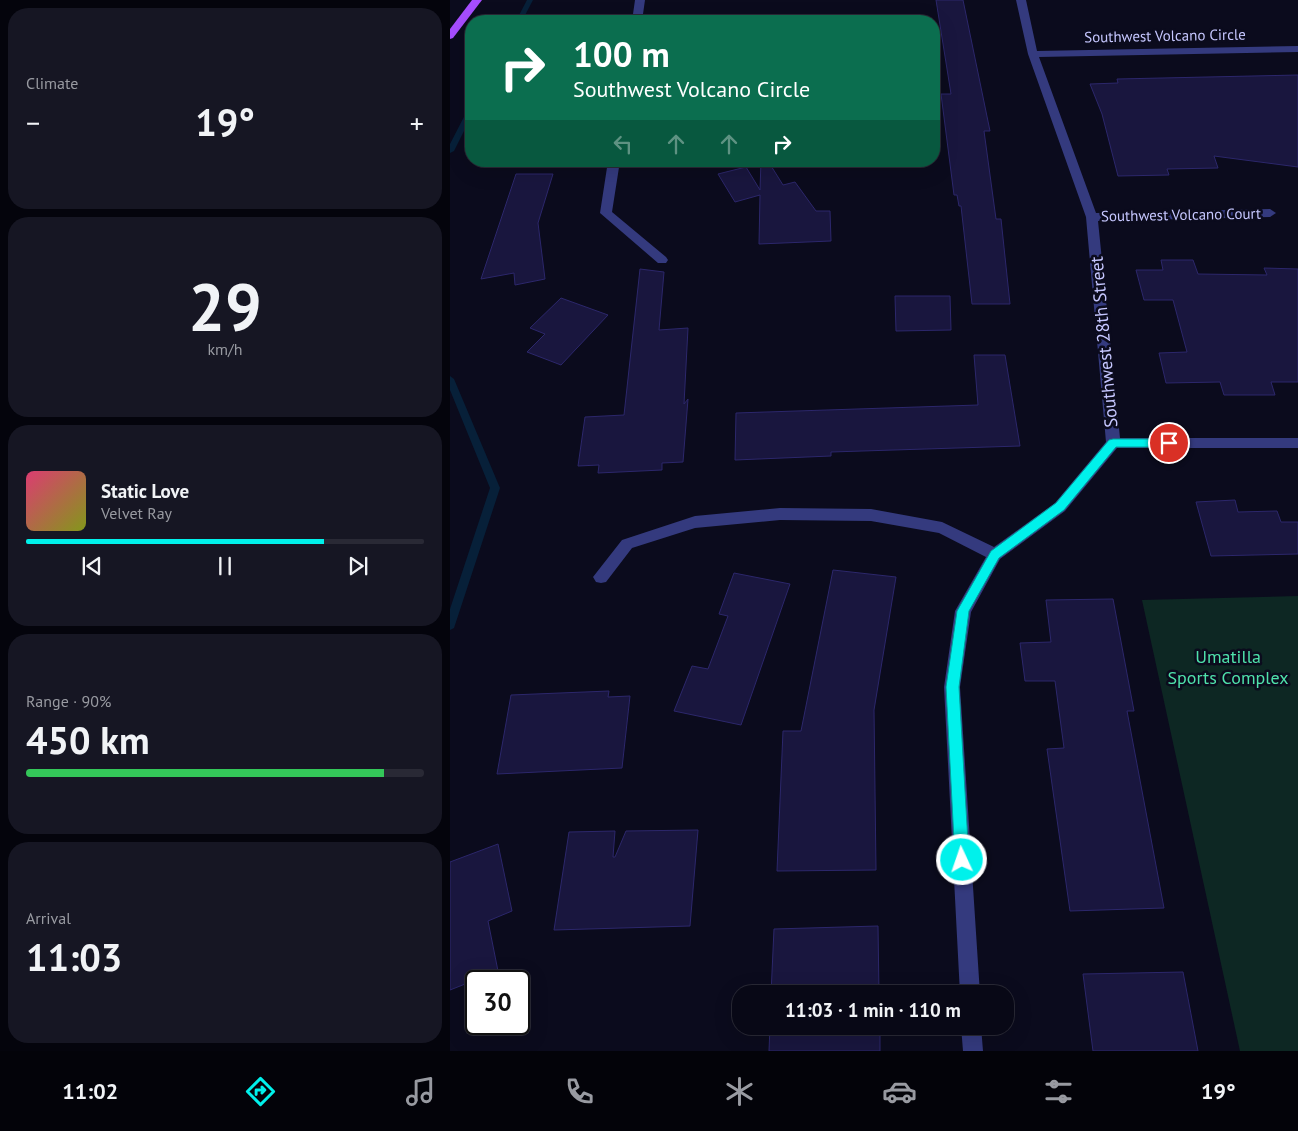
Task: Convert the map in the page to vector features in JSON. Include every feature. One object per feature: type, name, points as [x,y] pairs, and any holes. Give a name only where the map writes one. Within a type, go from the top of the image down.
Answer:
[{"type":"main road","points":[[466,15],[477,0]]},
{"type":"main road","points":[[450,36],[465,16]]},
{"type":"street","points":[[638,15],[640,0]]},
{"type":"street","name":"Southwest 28th Street","points":[[969,985],[952,687],[963,611],[995,555],[1060,507],[1113,443],[1092,217],[1034,54],[1021,0]]},
{"type":"street","name":"Southwest Volcano Circle","points":[[1034,54],[1298,49]]},
{"type":"street","points":[[613,167],[606,214],[662,260]]},
{"type":"street","name":"Southwest Volcano Court","points":[[1092,217],[1270,213]]},
{"type":"street","points":[[1113,443],[1298,443]]},
{"type":"street","points":[[601,577],[627,544],[695,522],[780,514],[871,515],[942,528],[995,555]]},
{"type":"street","points":[[972,1035],[973,1051]]},
{"type":"green space","name":"Umatilla Sports Complex","points":[[1298,596],[1298,1051],[1240,1051],[1142,600]]},
{"type":"building","points":[[936,0],[963,0],[990,131],[984,131],[996,219],[1001,219],[1010,304],[972,304],[961,206],[959,206],[957,195],[954,195],[941,94],[951,94],[940,15],[938,15]]},
{"type":"building","points":[[1298,75],[1298,167],[1214,156],[1218,168],[1167,169],[1169,175],[1118,176],[1102,114],[1090,84],[1118,83],[1117,79]]},
{"type":"building","points":[[746,167],[760,190],[761,167],[772,167],[783,185],[795,182],[816,211],[830,211],[831,241],[759,244],[760,195],[735,202],[718,174]]},
{"type":"building","points":[[516,174],[553,174],[538,223],[545,279],[515,285],[514,273],[481,279]]},
{"type":"building","points":[[1161,260],[1193,260],[1198,274],[1267,275],[1264,268],[1298,269],[1298,382],[1271,382],[1275,395],[1224,395],[1220,382],[1166,383],[1159,353],[1187,352],[1173,300],[1144,300],[1136,270],[1163,270]]},
{"type":"building","points":[[640,269],[664,272],[659,330],[688,328],[684,404],[688,399],[683,462],[662,463],[662,470],[598,473],[599,465],[578,466],[585,417],[624,415]]},
{"type":"building","points":[[895,296],[950,296],[951,330],[896,331]]},
{"type":"building","points":[[561,298],[608,315],[561,365],[527,352],[545,334],[530,328]]},
{"type":"building","points":[[974,355],[1005,355],[1020,446],[831,452],[831,456],[735,460],[736,413],[978,405]]},
{"type":"building","points":[[1235,500],[1238,512],[1277,511],[1281,522],[1298,522],[1298,554],[1211,556],[1196,502]]},
{"type":"building","points":[[833,570],[896,577],[874,710],[876,870],[777,871],[783,731],[801,731]]},
{"type":"building","points":[[734,573],[790,584],[741,725],[674,711],[692,666],[708,669],[728,616],[719,614]]},
{"type":"building","points":[[1113,599],[1134,711],[1127,711],[1164,908],[1070,911],[1047,749],[1064,748],[1055,681],[1025,681],[1020,643],[1051,642],[1046,600]]},
{"type":"building","points":[[609,691],[608,697],[630,696],[622,768],[497,774],[511,695]]},
{"type":"building","points":[[698,830],[690,926],[554,930],[569,832],[615,831],[613,857],[615,857],[626,831]]},
{"type":"building","points":[[498,844],[512,911],[488,921],[498,970],[465,970],[465,984],[450,990],[450,862]]},
{"type":"building","points":[[878,926],[879,985],[771,985],[774,929]]},
{"type":"building","points":[[1183,972],[1198,1051],[1093,1051],[1083,974]]},
{"type":"building","points":[[770,1035],[880,1035],[880,1051],[769,1051]]},
{"type":"waterway","points":[[522,15],[530,0]]},
{"type":"waterway","points":[[450,151],[465,122]]},
{"type":"waterway","points":[[450,379],[495,488],[450,625]]},
{"type":"route","points":[[962,860],[952,687],[963,611],[995,555],[1060,507],[1113,443],[1169,443]]}]
